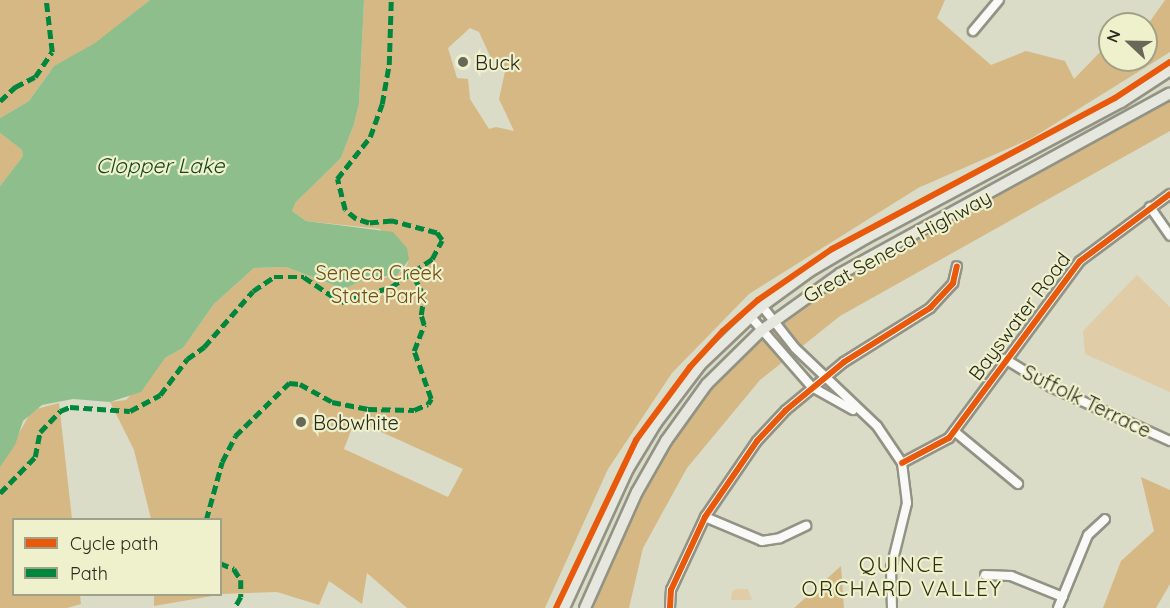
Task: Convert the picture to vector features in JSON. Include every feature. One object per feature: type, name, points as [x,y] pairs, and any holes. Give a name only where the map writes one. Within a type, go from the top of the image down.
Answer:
[{"type":"main road","name":"Great Seneca Highway","points":[[564,608],[628,469],[646,438],[700,365],[750,316],[810,271],[857,243],[1121,102],[1170,70]]},
{"type":"main road","name":"Great Seneca Highway","points":[[585,608],[637,492],[666,441],[707,384],[762,330],[840,274],[1170,93]]},
{"type":"street","points":[[973,31],[999,0]]},
{"type":"street","name":"Bayswater Road","points":[[902,463],[937,447],[954,431],[1080,261],[1170,194]]},
{"type":"street","points":[[1150,207],[1170,236]]},
{"type":"street","points":[[670,608],[671,590],[705,517],[757,441],[812,387],[930,308],[953,283],[957,266]]},
{"type":"street","points":[[762,306],[824,378],[894,446],[902,463],[907,503],[891,568],[892,608]]},
{"type":"street","points":[[750,316],[812,387],[862,414]]},
{"type":"street","name":"Suffolk Terrace","points":[[1005,360],[1051,387],[1170,441]]},
{"type":"street","points":[[954,431],[1018,484]]},
{"type":"street","points":[[705,517],[762,541],[780,538],[806,526]]},
{"type":"street","points":[[1058,608],[1088,535],[1105,519]]},
{"type":"street","points":[[985,575],[1011,576],[1063,597]]},
{"type":"shaded area","points":[[1137,275],[1170,307],[1170,392],[1085,354],[1083,331]]},
{"type":"shaded area","points":[[748,589],[752,600],[731,600],[732,591]]},
{"type":"green space","points":[[0,0],[150,0],[95,44],[54,66],[29,101],[0,118]]},
{"type":"green space","name":"Seneca Creek State Park","points":[[364,0],[945,0],[937,18],[991,65],[1026,51],[1065,61],[1074,79],[1098,54],[1098,72],[1138,72],[1032,138],[918,188],[749,294],[672,373],[608,469],[545,608],[407,608],[367,573],[362,604],[329,581],[319,605],[277,592],[222,594],[222,518],[151,518],[134,450],[110,402],[126,400],[165,358],[183,348],[214,304],[254,268],[286,267],[344,289],[370,277],[385,278],[403,271],[406,267],[409,260],[380,229],[306,221],[292,211],[296,202],[341,158],[359,104]],"holes":[[[470,28],[479,32],[490,56],[506,67],[499,99],[514,131],[496,127],[489,129],[470,99],[468,79],[457,78],[448,48]],[[355,420],[463,469],[448,497],[344,449]]]},
{"type":"green space","name":"Seneca Creek State Park","points":[[1165,0],[1170,0],[1170,52],[1158,59],[1157,12]]},
{"type":"green space","points":[[1170,93],[1170,131],[840,316],[760,380],[687,468],[643,548],[629,608],[590,608],[643,480],[714,377],[786,310]]},
{"type":"green space","points":[[0,133],[22,150],[23,156],[0,186]]},
{"type":"green space","points":[[59,403],[72,518],[12,518],[12,596],[80,596],[81,604],[67,608],[0,608],[0,467],[32,410]]},
{"type":"green space","points":[[1141,477],[1170,490],[1170,584],[1156,608],[1103,608],[1121,561],[1154,531]]},
{"type":"green space","points":[[841,566],[844,608],[794,608]]},
{"type":"green space","points":[[154,596],[212,596],[154,606]]},
{"type":"water","name":"Clopper Lake","points":[[150,0],[364,0],[359,104],[354,124],[341,158],[296,202],[292,211],[306,221],[393,232],[407,248],[409,260],[396,276],[370,277],[344,289],[286,267],[254,268],[214,304],[183,348],[165,358],[141,392],[110,402],[73,399],[42,405],[23,421],[15,445],[0,467],[0,186],[23,156],[22,150],[0,133],[0,118],[29,101],[54,66],[95,43]]},
{"type":"marked path","points":[[0,101],[15,87],[35,77],[52,52],[46,0]]},
{"type":"marked path","points":[[0,493],[35,457],[40,432],[60,411],[70,407],[130,411],[160,395],[187,359],[204,347],[253,291],[274,277],[304,277],[341,302],[391,287],[432,259],[442,240],[437,233],[392,221],[369,223],[356,219],[345,210],[337,179],[370,137],[382,104],[389,65],[391,0]]},
{"type":"marked path","points":[[207,518],[222,462],[235,436],[289,383],[300,384],[332,402],[368,409],[414,410],[428,404],[431,399],[414,351],[424,325],[421,315],[424,297],[412,273]]},
{"type":"marked path","points":[[222,564],[234,569],[241,580],[241,597],[235,608]]},
{"type":"cycle path","points":[[556,608],[636,440],[690,367],[723,331],[758,300],[832,249],[1115,98],[1170,62]]},
{"type":"cycle path","points":[[902,463],[949,438],[1080,261],[1170,194]]},
{"type":"cycle path","points":[[670,608],[671,590],[705,517],[757,441],[786,410],[844,362],[930,308],[953,283],[957,266]]},
{"type":"place","name":"Buck","points":[[463,62]]},
{"type":"place","name":"Bobwhite","points":[[301,422]]},
{"type":"district","name":"QUINCE ORCHARD VALLEY","points":[[902,576]]}]
